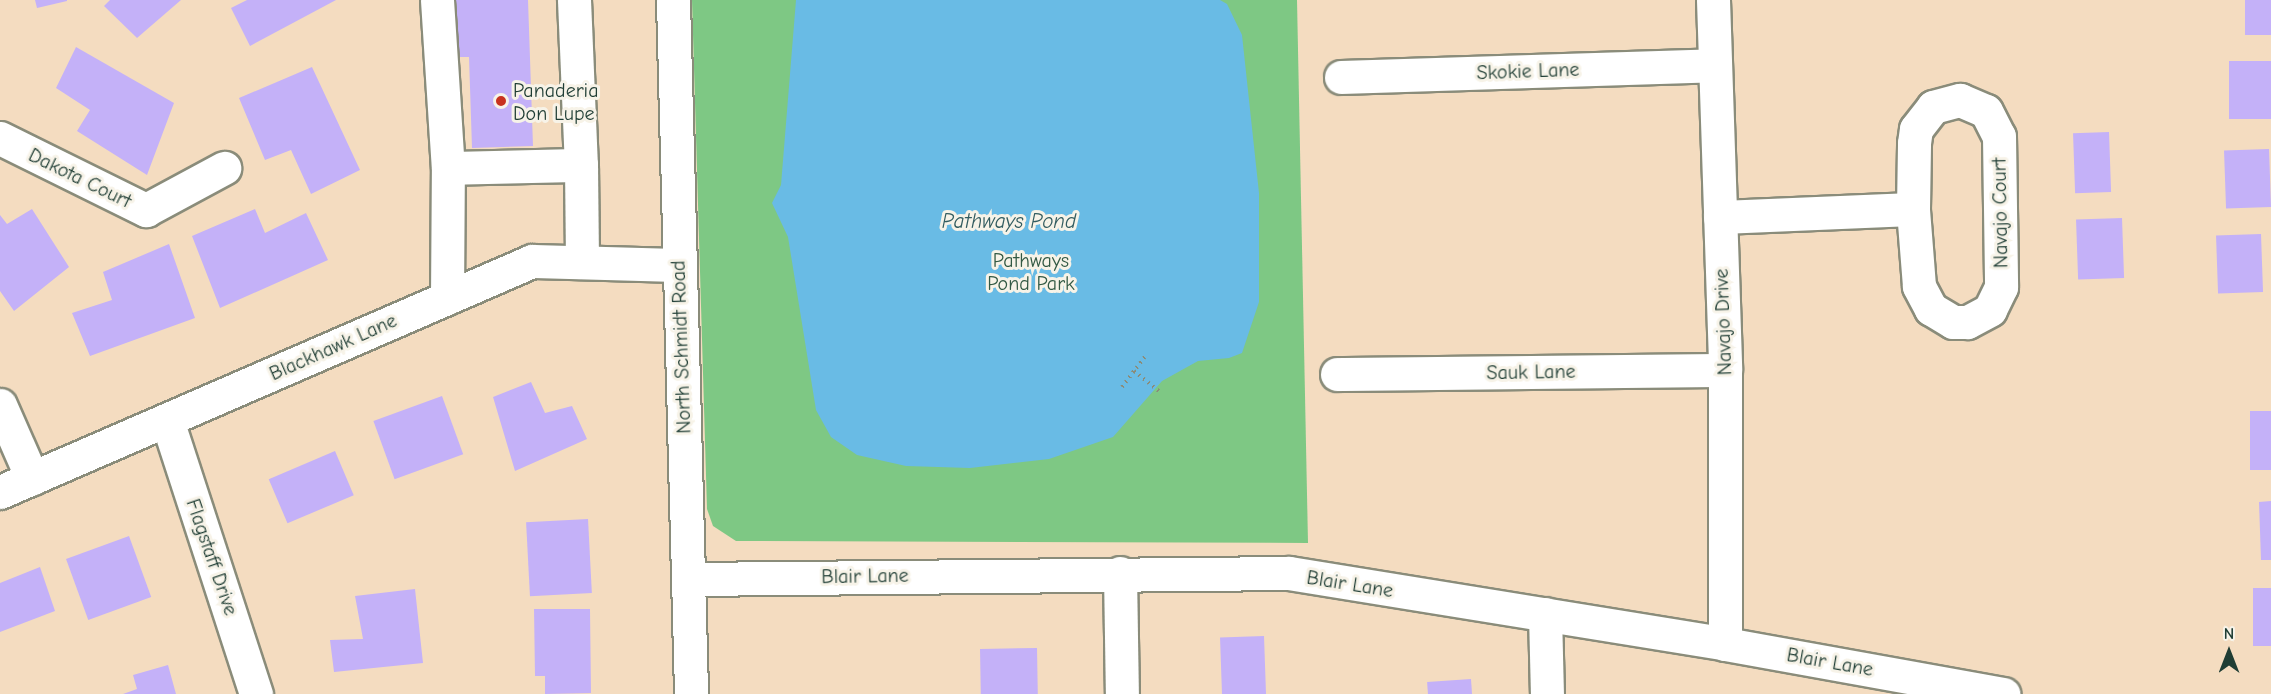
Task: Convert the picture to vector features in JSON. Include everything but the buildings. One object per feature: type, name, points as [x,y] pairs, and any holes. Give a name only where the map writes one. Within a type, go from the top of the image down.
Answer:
[{"type":"street","points":[[437,0],[448,168],[447,298]]},
{"type":"street","points":[[574,0],[581,165],[582,262]]},
{"type":"street","name":"North Schmidt Road","points":[[673,0],[678,265],[691,694]]},
{"type":"street","name":"Navajo Drive","points":[[1713,0],[1725,370],[1725,644]]},
{"type":"street","name":"Skokie Lane","points":[[1341,77],[1714,65]]},
{"type":"street","name":"Navajo Court","points":[[1960,100],[1986,111],[1999,136],[2001,287],[1990,310],[1979,317],[1953,322],[1941,317],[1923,299],[1913,209],[1914,142],[1923,116],[1946,101],[1960,100]]},
{"type":"street","name":"Dakota Court","points":[[0,138],[146,210],[224,168]]},
{"type":"street","points":[[448,168],[581,165]]},
{"type":"street","points":[[1720,217],[1913,209]]},
{"type":"street","name":"Blackhawk Lane","points":[[0,492],[532,261],[678,265]]},
{"type":"street","name":"Sauk Lane","points":[[1337,374],[1725,370]]},
{"type":"street","points":[[0,405],[32,478]]},
{"type":"street","name":"Flagstaff Drive","points":[[167,420],[256,694]]},
{"type":"street","points":[[1120,573],[1122,694]]},
{"type":"street","name":"Blair Lane","points":[[688,579],[1289,573],[1725,644],[1986,692]]},
{"type":"street","points":[[1545,614],[1546,694]]},
{"type":"path","points":[[1122,387],[1145,356]]},
{"type":"path","points":[[1134,371],[1161,393]]},
{"type":"green space","name":"Pathways Pond","points":[[692,0],[1297,0],[1308,543],[736,541],[713,526],[707,509]]},
{"type":"water","name":"Pathways Pond","points":[[796,0],[1220,0],[1227,4],[1242,35],[1259,193],[1259,302],[1242,353],[1229,358],[1198,361],[1162,381],[1113,437],[1049,459],[970,468],[906,466],[857,455],[831,437],[816,410],[788,237],[772,203],[781,185]]},
{"type":"place","name":"Panaderia Don Lupe","points":[[501,101]]},
{"type":"park label","name":"Pathways Pond Park","points":[[1031,272]]}]
